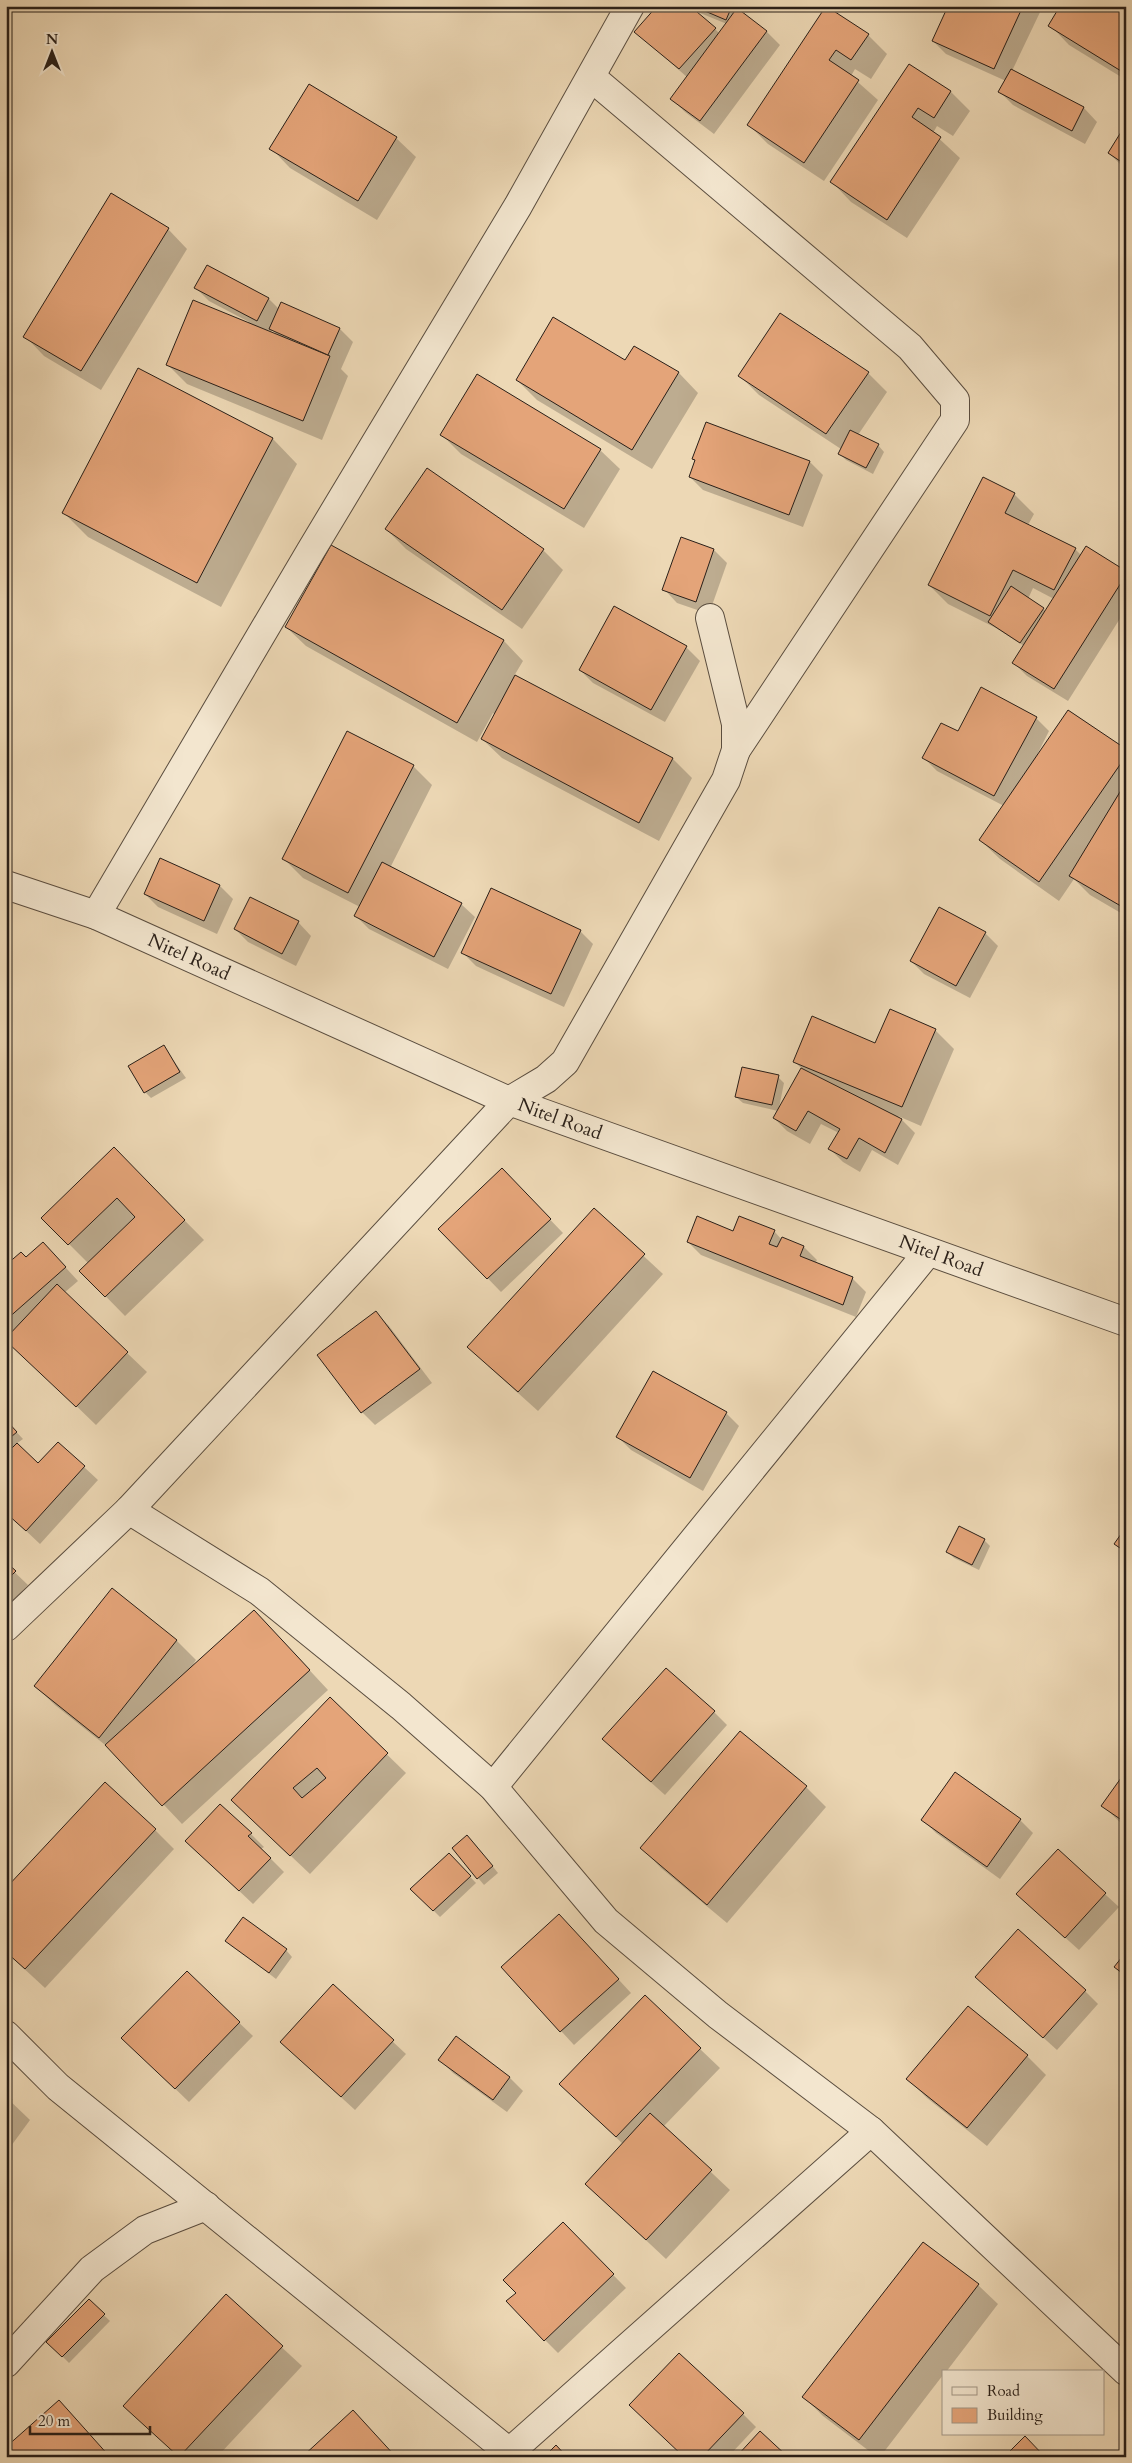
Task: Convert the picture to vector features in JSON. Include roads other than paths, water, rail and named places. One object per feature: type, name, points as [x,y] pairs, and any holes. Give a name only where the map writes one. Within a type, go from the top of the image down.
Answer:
[{"type":"street","points":[[96,915],[310,552],[518,206],[630,6]]},
{"type":"street","points":[[6,1626],[129,1510],[509,1101],[546,1079],[565,1062],[726,780],[736,750],[955,420],[955,400],[910,347],[591,77]]},
{"type":"street","points":[[710,618],[736,724],[736,750]]},
{"type":"street","name":"Nitel Road","points":[[6,885],[96,915],[509,1101],[1126,1322]]},
{"type":"street","points":[[493,1787],[928,1252]]},
{"type":"street","points":[[129,1510],[259,1591],[400,1706],[493,1787],[606,1921],[718,2015],[871,2131],[1126,2371]]},
{"type":"street","points":[[6,2035],[58,2087],[206,2206],[507,2454],[871,2131]]},
{"type":"street","points":[[6,2363],[92,2269],[145,2230],[206,2206]]}]
